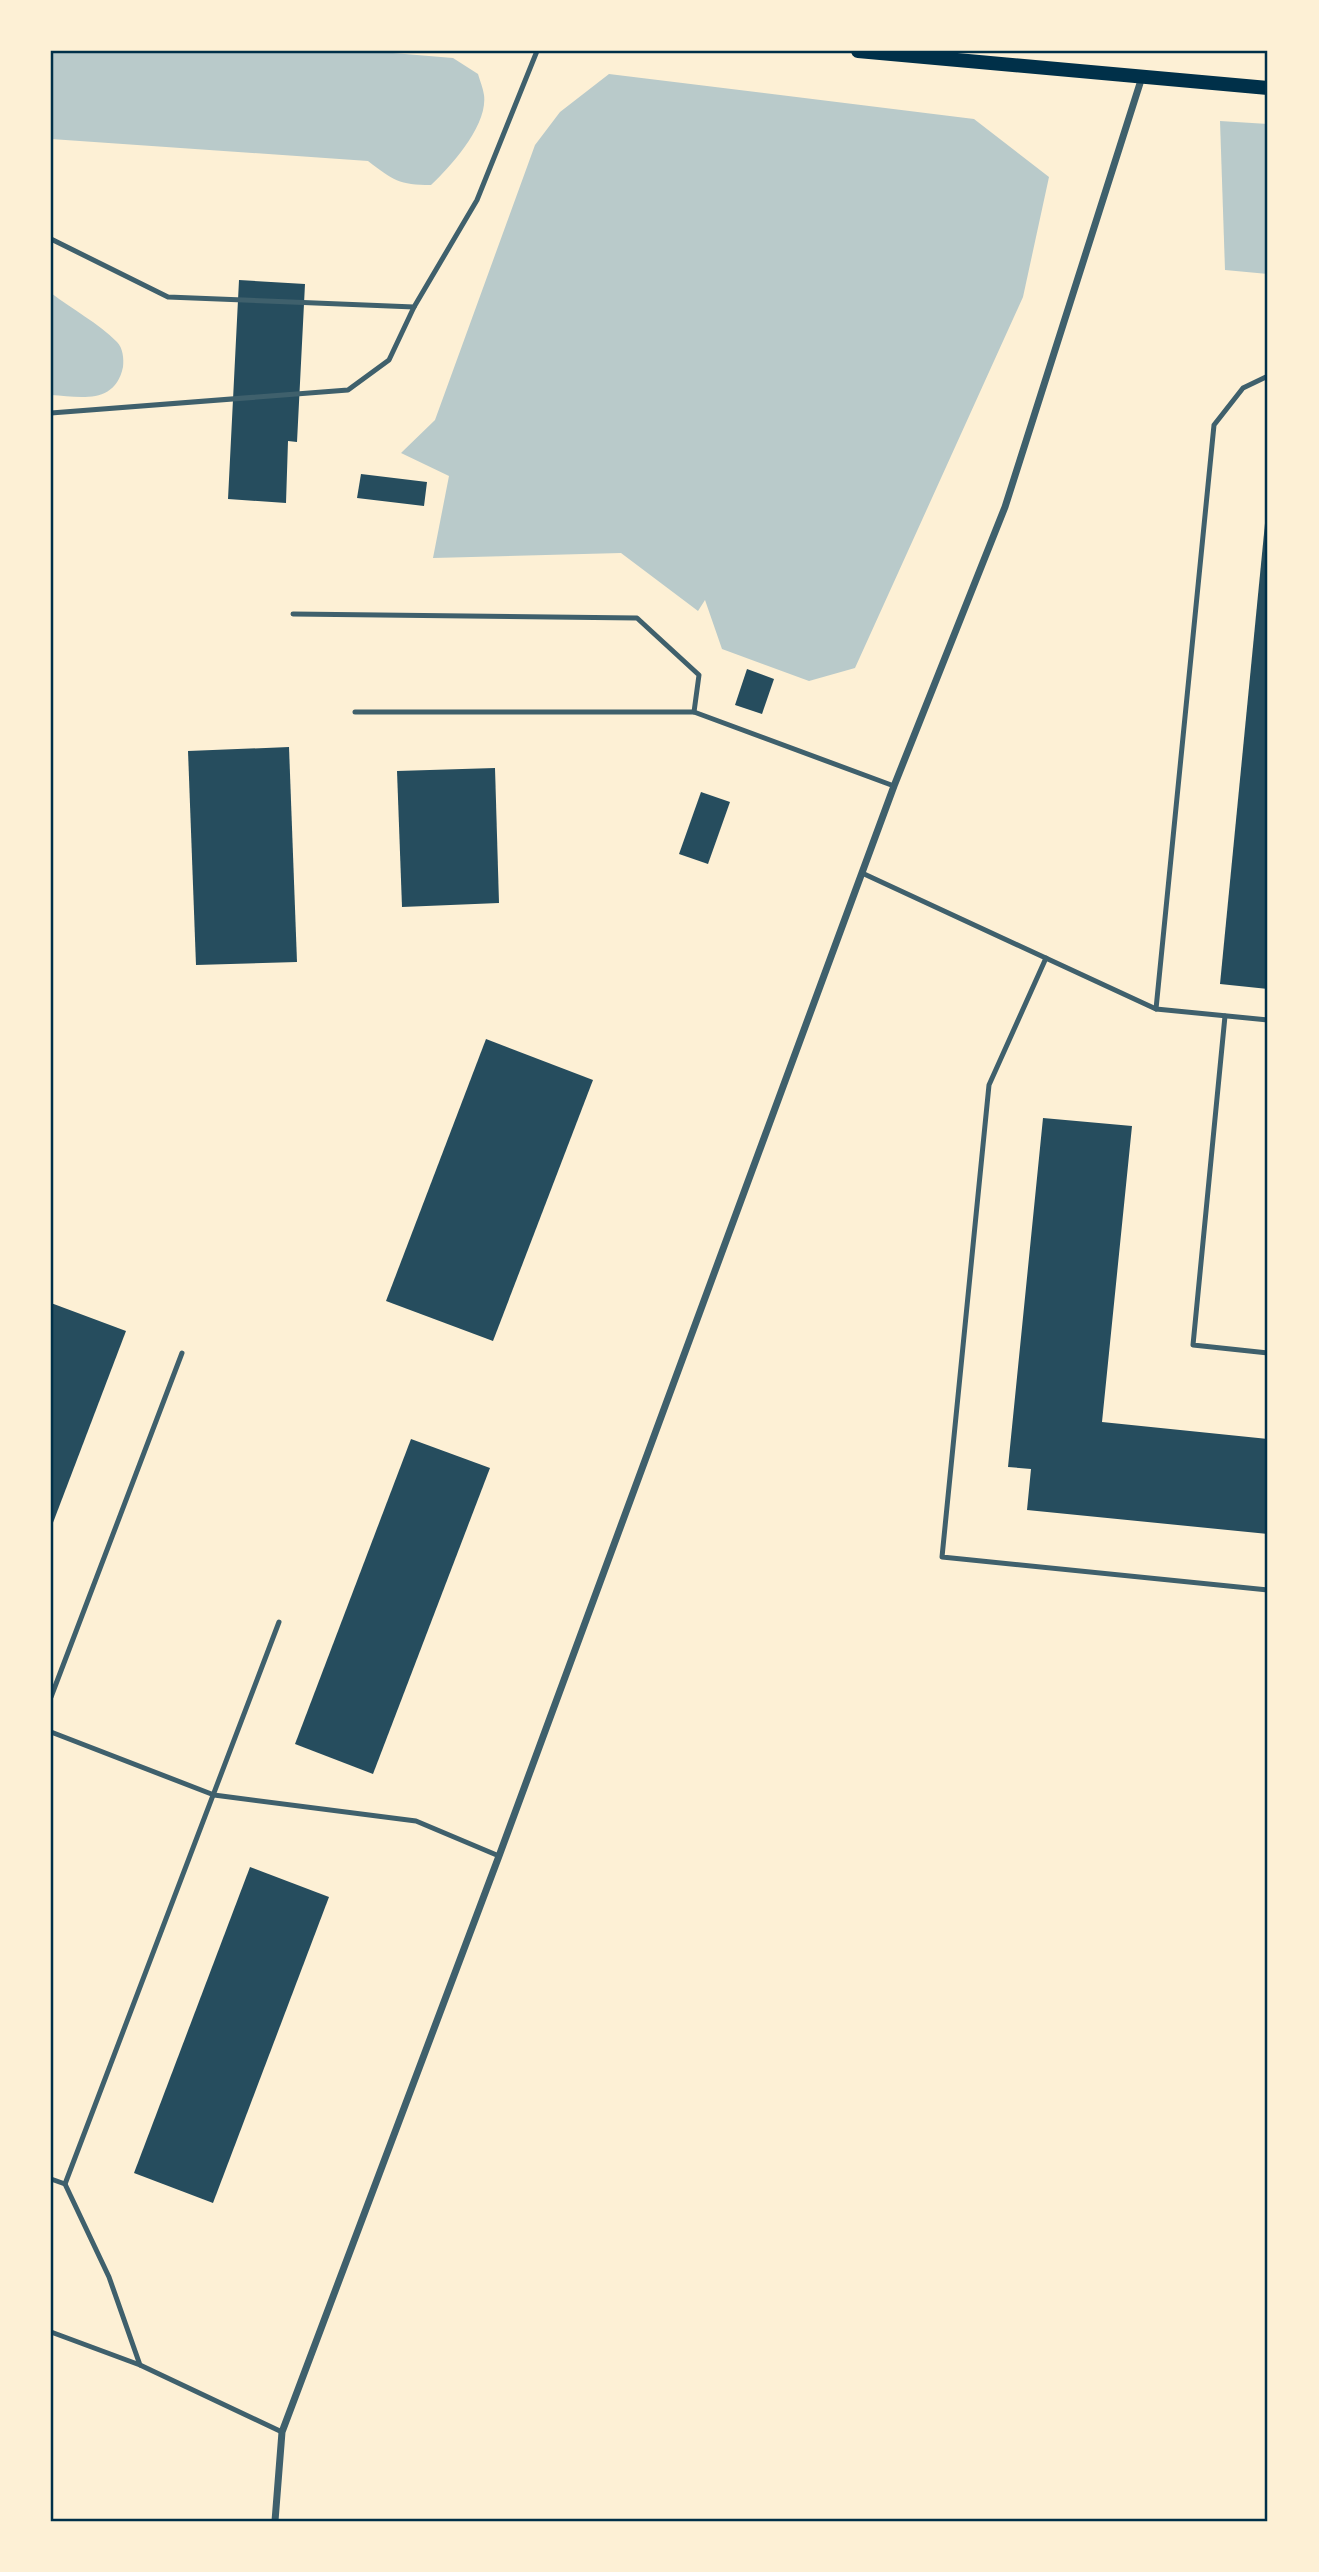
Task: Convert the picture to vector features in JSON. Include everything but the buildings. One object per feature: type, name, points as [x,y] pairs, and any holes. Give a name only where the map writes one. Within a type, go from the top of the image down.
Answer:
[{"type":"main road","points":[[858,51],[1268,88]]},
{"type":"street","points":[[275,2521],[282,2432],[499,1856],[894,786],[1005,507],[1142,77]]},
{"type":"lane","points":[[51,413],[348,390],[389,360],[414,307],[477,200],[537,51]]},
{"type":"lane","points":[[51,239],[168,297],[414,307]]},
{"type":"lane","points":[[1156,1009],[1214,425],[1243,388],[1268,376]]},
{"type":"lane","points":[[293,614],[637,618],[699,675],[694,712]]},
{"type":"lane","points":[[355,712],[694,712],[894,786]]},
{"type":"lane","points":[[862,873],[1156,1009],[1268,1020]]},
{"type":"lane","points":[[1046,958],[989,1085],[942,1557],[1268,1590]]},
{"type":"lane","points":[[1226,1016],[1193,1345],[1268,1353]]},
{"type":"lane","points":[[51,1697],[182,1353]]},
{"type":"lane","points":[[65,2184],[279,1622]]},
{"type":"lane","points":[[51,1732],[214,1795],[416,1821],[499,1856]]},
{"type":"lane","points":[[51,2179],[65,2184],[109,2277],[140,2365]]},
{"type":"lane","points":[[51,2332],[140,2365],[282,2432]]},
{"type":"shaded area","points":[[51,51],[369,51],[453,58],[478,74],[484,95],[484,107],[466,144],[431,185],[397,180],[368,161],[51,139]]},
{"type":"shaded area","points":[[609,74],[974,119],[1049,177],[1023,297],[855,668],[809,681],[722,649],[705,600],[698,611],[621,553],[433,558],[449,476],[401,453],[435,420],[535,145],[560,112]]},
{"type":"shaded area","points":[[1220,121],[1268,124],[1268,274],[1225,270]]},
{"type":"shaded area","points":[[51,293],[102,329],[121,347],[123,367],[119,379],[104,393],[84,397],[51,395]]}]
